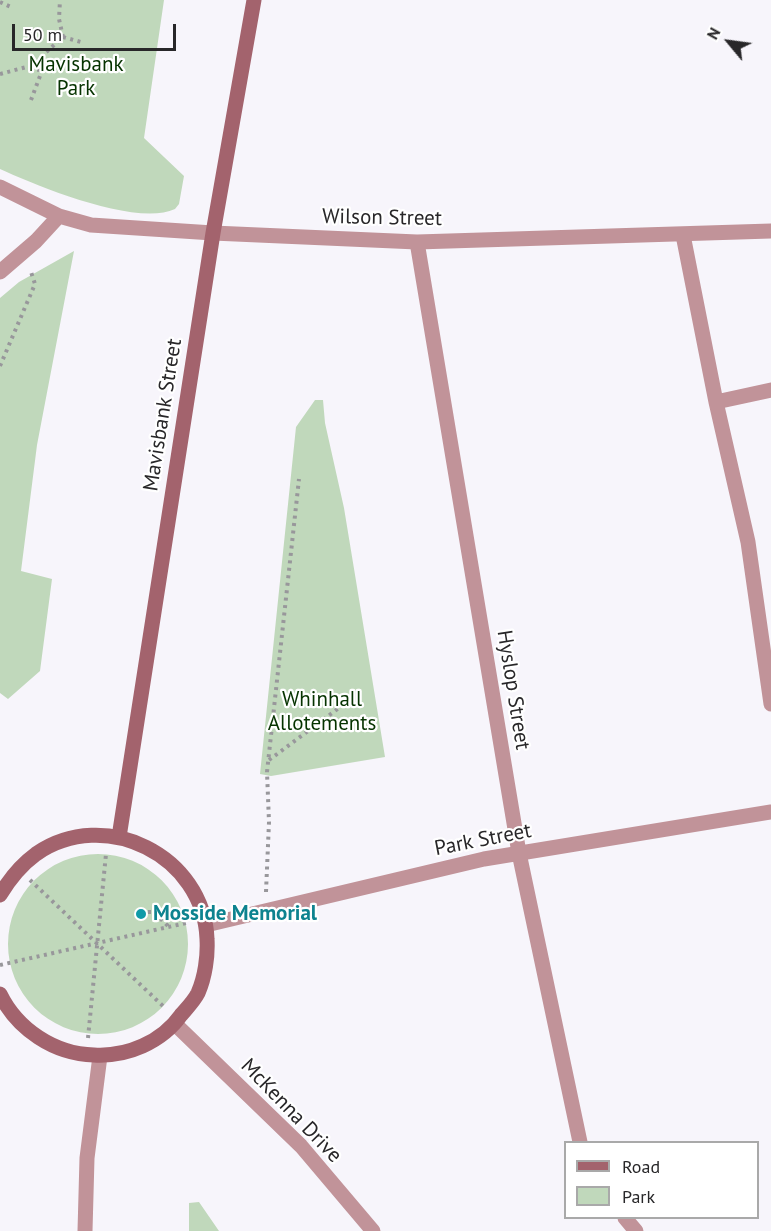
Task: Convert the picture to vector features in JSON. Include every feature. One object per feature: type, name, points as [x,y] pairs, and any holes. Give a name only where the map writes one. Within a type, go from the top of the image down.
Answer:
[{"type":"street","name":"Mavisbank Street","points":[[113,836],[254,0]]},
{"type":"street","name":"Wilson Street","points":[[0,187],[59,216],[91,225],[213,233],[417,242],[771,231]]},
{"type":"street","points":[[0,272],[59,216]]},
{"type":"street","points":[[682,235],[716,402],[748,542],[771,704]]},
{"type":"street","name":"Hyslop Street","points":[[417,242],[519,853],[580,1141]]},
{"type":"street","points":[[716,402],[771,390]]},
{"type":"street","name":"Park Street","points":[[205,922],[267,911],[484,859],[771,812]]},
{"type":"street","points":[[0,895],[10,872],[36,854],[67,840],[113,836],[143,844],[178,869],[191,886],[205,922],[207,955],[198,993],[177,1022],[145,1044],[128,1052],[93,1055],[56,1047],[28,1031],[6,1007],[0,994]]},
{"type":"street","name":"McKenna Drive","points":[[177,1022],[300,1146],[373,1231]]},
{"type":"street","points":[[85,1231],[93,1055]]},
{"type":"street","points":[[626,1219],[636,1231]]},
{"type":"path","points":[[60,0],[59,19],[63,37]]},
{"type":"path","points":[[0,2],[11,7]]},
{"type":"path","points":[[63,37],[81,42]]},
{"type":"path","points":[[31,100],[40,76],[38,64],[43,55],[63,37]]},
{"type":"path","points":[[0,75],[38,64]]},
{"type":"path","points":[[0,366],[35,284],[25,250]]},
{"type":"path","points":[[267,911],[269,822],[267,772],[299,479]]},
{"type":"path","points":[[269,761],[351,699]]},
{"type":"path","points":[[93,1055],[97,943],[113,836]]},
{"type":"path","points":[[10,872],[97,943],[177,1022]]},
{"type":"path","points":[[148,912],[154,912],[169,927]]},
{"type":"path","points":[[0,965],[169,927],[205,922]]},
{"type":"green space","name":"Mavisbank Park","points":[[0,0],[164,0],[144,138],[184,176],[179,204],[175,209],[158,213],[136,213],[112,209],[61,194],[0,169]]},
{"type":"green space","points":[[74,251],[37,445],[21,571],[52,579],[40,671],[8,699],[0,693],[0,298],[19,282]]},
{"type":"green space","name":"Whinhall Allotements","points":[[315,400],[323,400],[325,423],[344,508],[385,757],[271,776],[260,774],[296,427]]},
{"type":"green space","points":[[98,854],[132,861],[148,869],[162,880],[173,894],[181,910],[188,944],[181,978],[173,994],[162,1008],[148,1019],[132,1027],[98,1034],[64,1027],[48,1019],[34,1008],[23,994],[15,978],[8,944],[15,910],[23,894],[34,880],[48,869],[64,861]]},
{"type":"green space","points":[[199,1202],[219,1231],[189,1231],[189,1203]]},
{"type":"place","name":"Mosside Memorial","points":[[141,914]]}]
